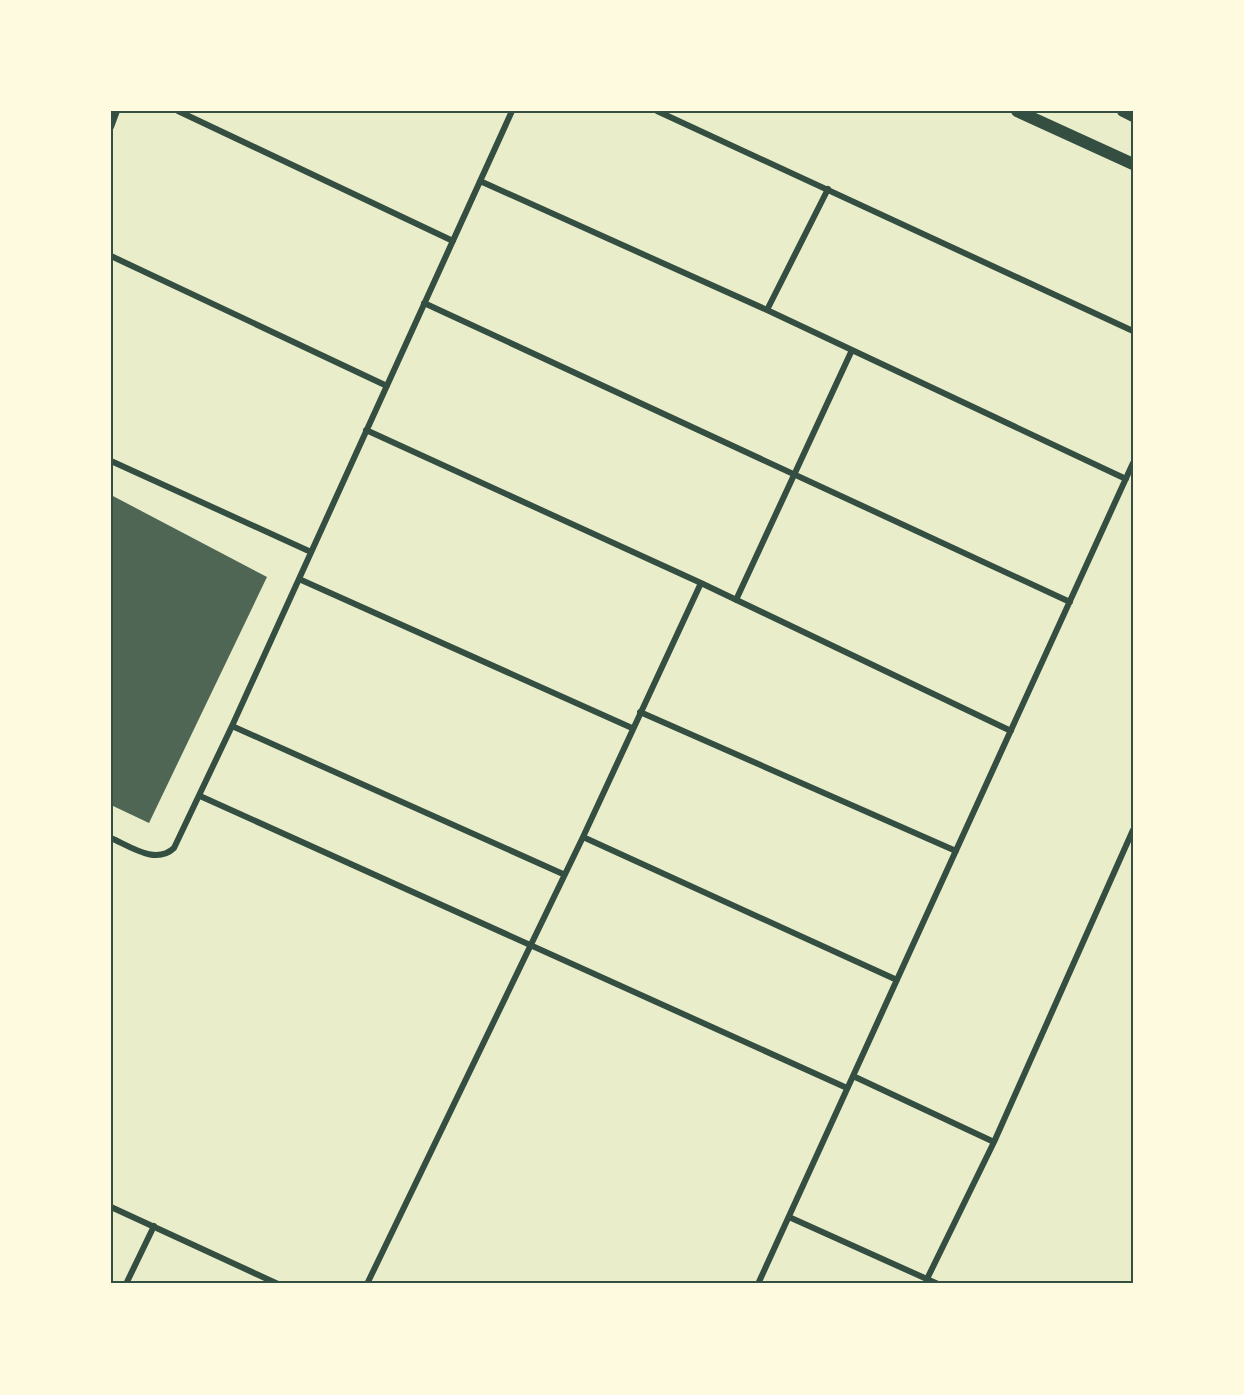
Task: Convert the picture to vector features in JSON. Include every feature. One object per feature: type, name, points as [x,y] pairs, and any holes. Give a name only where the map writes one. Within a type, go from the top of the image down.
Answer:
[{"type":"main road","points":[[1017,111],[1133,164]]},
{"type":"main road","points":[[1123,111],[1133,116]]},
{"type":"street","points":[[111,127],[117,111]]},
{"type":"street","points":[[178,111],[453,241]]},
{"type":"street","points":[[111,838],[154,857],[166,855],[174,848],[200,796],[512,111]]},
{"type":"street","points":[[657,111],[1133,331]]},
{"type":"street","points":[[480,181],[767,310],[1126,479]]},
{"type":"street","points":[[767,310],[828,189]]},
{"type":"street","points":[[111,256],[387,386]]},
{"type":"street","points":[[424,303],[1070,602]]},
{"type":"street","points":[[736,600],[852,350]]},
{"type":"street","points":[[366,430],[701,583],[1011,731]]},
{"type":"street","points":[[111,461],[311,552]]},
{"type":"street","points":[[758,1284],[1133,463]]},
{"type":"street","points":[[299,579],[632,728]]},
{"type":"street","points":[[367,1284],[563,874],[583,837],[701,583]]},
{"type":"street","points":[[640,712],[956,851]]},
{"type":"street","points":[[232,726],[563,874]]},
{"type":"street","points":[[200,796],[847,1088]]},
{"type":"street","points":[[927,1279],[994,1142],[1133,830]]},
{"type":"street","points":[[583,837],[897,980]]},
{"type":"street","points":[[853,1076],[994,1142]]},
{"type":"street","points":[[111,1207],[278,1284]]},
{"type":"street","points":[[789,1217],[938,1284]]},
{"type":"street","points":[[126,1284],[154,1226]]},
{"type":"building","points":[[111,495],[267,577],[149,823],[111,805]]}]
